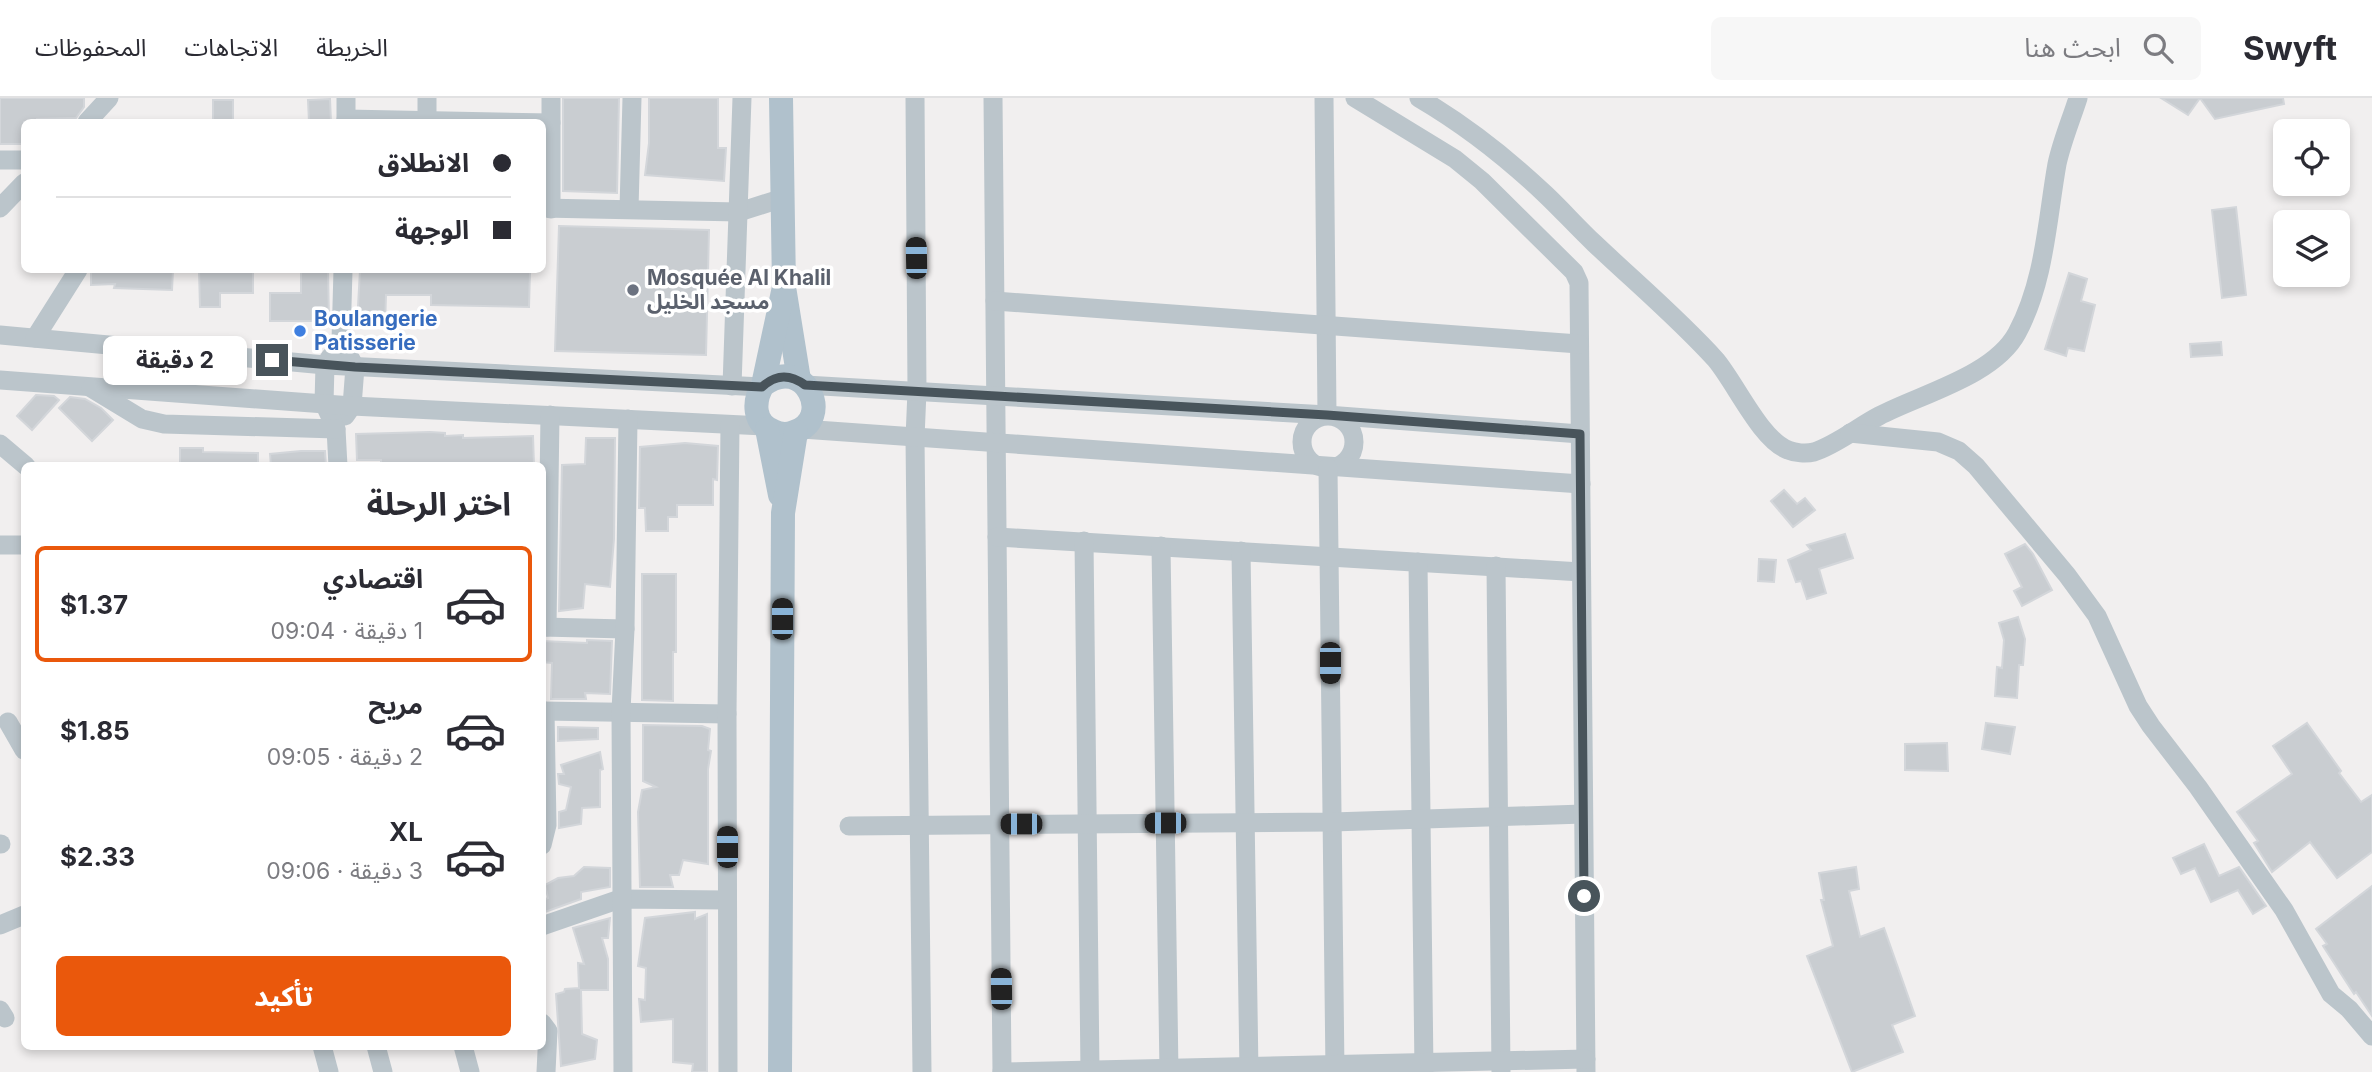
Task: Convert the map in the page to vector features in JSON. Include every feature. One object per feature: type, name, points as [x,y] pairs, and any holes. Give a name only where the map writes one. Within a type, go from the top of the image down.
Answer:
[{"type":"main road","points":[[780,1072],[783,513],[799,431],[813,413],[814,403],[811,393],[802,382],[784,287],[781,98]]},
{"type":"main road","points":[[784,287],[755,407],[758,418],[766,428],[776,433],[799,431]]},
{"type":"main road","points":[[762,386],[780,376],[802,382]]},
{"type":"main road","points":[[766,428],[783,513]]},
{"type":"street","points":[[90,119],[109,98]]},
{"type":"street","points":[[346,98],[346,119]]},
{"type":"street","points":[[427,98],[427,119]]},
{"type":"street","points":[[551,98],[547,208],[739,212],[783,198]]},
{"type":"street","points":[[629,209],[632,98]]},
{"type":"street","points":[[732,386],[741,98]]},
{"type":"street","points":[[915,98],[915,438],[922,1072]]},
{"type":"street","points":[[993,98],[1002,1072],[1586,1065],[1579,283],[1574,271],[1482,181],[1455,159],[1355,98]]},
{"type":"street","points":[[1324,98],[1327,415]]},
{"type":"street","points":[[1419,98],[1479,138],[1514,166],[1593,243],[1674,315],[1717,362],[1774,442],[1789,451],[1808,453],[1975,371],[1994,360],[2007,348],[2017,333],[2035,284],[2050,218],[2059,154],[2078,98]]},
{"type":"street","points":[[546,122],[551,122]]},
{"type":"street","points":[[0,160],[21,160]]},
{"type":"street","points":[[0,208],[21,186]]},
{"type":"street","points":[[35,338],[76,273]]},
{"type":"street","points":[[337,429],[352,405],[355,367],[341,341],[343,273]]},
{"type":"street","points":[[995,301],[1579,344]]},
{"type":"street","points":[[0,335],[325,365],[762,386]]},
{"type":"street","points":[[338,462],[337,429],[324,403],[325,365],[341,341]]},
{"type":"street","points":[[0,380],[352,405],[766,428]]},
{"type":"street","points":[[802,382],[1580,434]]},
{"type":"street","points":[[86,386],[142,419],[164,424],[337,429]]},
{"type":"street","points":[[546,488],[550,415]]},
{"type":"street","points":[[1327,415],[1343,420],[1353,433],[1355,441],[1350,457],[1336,467],[1328,468],[1319,466],[1306,455],[1303,438],[1311,422],[1327,415]]},
{"type":"street","points":[[623,1072],[621,711],[628,419]]},
{"type":"street","points":[[728,1072],[727,714],[730,425]]},
{"type":"street","points":[[799,431],[1581,484]]},
{"type":"street","points":[[1849,433],[1938,442],[1959,451],[1976,466],[2067,575],[2097,616],[2138,706],[2151,726],[2205,797],[2284,911],[2331,994],[2349,1009],[2372,1036]]},
{"type":"street","points":[[0,444],[21,462]]},
{"type":"street","points":[[1328,468],[1334,1069]]},
{"type":"street","points":[[997,537],[1581,572]]},
{"type":"street","points":[[1084,541],[1090,1071]]},
{"type":"street","points":[[0,545],[21,545]]},
{"type":"street","points":[[1161,546],[1169,1070]]},
{"type":"street","points":[[1241,551],[1249,1070]]},
{"type":"street","points":[[1418,562],[1424,1068]]},
{"type":"street","points":[[1496,566],[1501,1067]]},
{"type":"street","points":[[546,627],[625,629]]},
{"type":"street","points":[[546,711],[727,714]]},
{"type":"street","points":[[11,722],[21,744]]},
{"type":"street","points":[[546,787],[546,829]]},
{"type":"street","points":[[849,826],[1332,822],[1583,814]]},
{"type":"street","points":[[546,925],[620,900],[727,900]]},
{"type":"street","points":[[0,925],[21,916]]},
{"type":"street","points":[[546,1028],[546,1072]]},
{"type":"street","points":[[322,1050],[329,1072]]},
{"type":"street","points":[[377,1050],[383,1072]]},
{"type":"street","points":[[464,1050],[470,1072]]},
{"type":"building","points":[[0,98],[84,98],[84,107],[76,118],[21,119],[21,144],[0,144]]},
{"type":"building","points":[[563,98],[619,98],[617,193],[563,191]]},
{"type":"building","points":[[649,98],[718,98],[718,148],[726,148],[724,181],[645,175],[649,143]]},
{"type":"building","points":[[2161,98],[2200,98],[2188,115]]},
{"type":"building","points":[[2200,98],[2283,98],[2284,104],[2215,119]]},
{"type":"building","points":[[330,99],[331,119],[309,119],[308,100]]},
{"type":"building","points":[[213,100],[233,100],[233,119],[213,119]]},
{"type":"building","points":[[2236,207],[2246,295],[2222,298],[2212,210]]},
{"type":"building","name":"Mosquée Al Khalil مسجد الخليل","points":[[559,226],[709,230],[706,355],[555,351]]},
{"type":"building","points":[[91,273],[173,273],[172,290],[114,288],[115,284],[91,285]]},
{"type":"building","points":[[199,273],[253,273],[253,293],[220,293],[220,307],[200,307]]},
{"type":"building","points":[[301,273],[328,273],[329,321],[270,321],[270,293],[301,293]]},
{"type":"building","points":[[360,273],[530,273],[529,307],[431,305],[431,295],[386,295],[385,326],[357,325]]},
{"type":"building","points":[[2069,273],[2087,279],[2081,301],[2095,305],[2084,351],[2068,348],[2066,356],[2045,349]]},
{"type":"building","points":[[2221,342],[2222,355],[2191,357],[2190,344]]},
{"type":"building","points":[[36,395],[54,396],[59,400],[32,430],[17,416]]},
{"type":"building","points":[[70,397],[85,399],[101,408],[113,420],[92,441],[59,408]]},
{"type":"building","points":[[430,432],[445,433],[445,436],[463,435],[463,438],[533,436],[534,462],[357,460],[356,434]]},
{"type":"building","points":[[586,438],[615,438],[614,539],[610,587],[585,584],[583,608],[559,611],[562,465],[585,464]]},
{"type":"building","points":[[685,443],[718,446],[717,480],[713,479],[713,505],[677,505],[677,517],[668,517],[668,531],[646,531],[645,508],[639,508],[640,447]]},
{"type":"building","points":[[180,448],[203,448],[203,452],[258,453],[258,462],[180,462]]},
{"type":"building","points":[[325,451],[326,462],[271,462],[270,454]]},
{"type":"building","points":[[1784,490],[1797,504],[1805,498],[1815,510],[1793,527],[1771,501]]},
{"type":"building","points":[[1845,534],[1853,558],[1819,569],[1826,593],[1807,599],[1801,581],[1796,582],[1788,560],[1811,550],[1807,545]]},
{"type":"building","points":[[2025,544],[2052,590],[2022,606],[2014,591],[2022,587],[2005,554]]},
{"type":"building","points":[[1759,559],[1776,560],[1774,582],[1758,581]]},
{"type":"building","points":[[642,574],[676,574],[673,701],[642,700]]},
{"type":"building","points":[[2018,617],[2025,639],[2023,665],[2019,665],[2017,698],[1995,696],[1997,667],[2002,668],[2004,640],[1999,623]]},
{"type":"building","points":[[587,640],[612,641],[610,694],[585,693],[586,699],[551,699],[552,663],[546,662],[546,641],[587,643]]},
{"type":"building","points":[[1986,723],[2015,727],[2010,754],[1982,749]]},
{"type":"building","points":[[2307,723],[2361,802],[2372,795],[2372,852],[2337,878],[2310,842],[2272,872],[2254,843],[2258,841],[2237,812],[2292,774],[2273,746]]},
{"type":"building","points":[[643,725],[702,726],[710,729],[708,864],[683,860],[679,875],[670,875],[673,887],[640,887],[638,812],[642,790],[656,787],[643,781]]},
{"type":"building","points":[[558,727],[598,728],[598,739],[558,741]]},
{"type":"building","points":[[1947,743],[1948,771],[1905,770],[1905,744]]},
{"type":"building","points":[[600,752],[603,769],[600,770],[600,807],[582,808],[581,824],[559,828],[559,812],[566,810],[571,787],[559,784],[558,774],[564,774],[561,765]]},
{"type":"building","points":[[2204,844],[2219,876],[2239,867],[2266,906],[2253,914],[2238,890],[2211,902],[2195,868],[2181,874],[2173,858]]},
{"type":"building","points":[[584,867],[610,868],[610,887],[581,892],[581,899],[546,912],[546,884],[558,878],[574,876]]},
{"type":"building","points":[[1856,867],[1859,889],[1849,891],[1860,937],[1884,928],[1915,1016],[1892,1025],[1903,1052],[1852,1072],[1807,956],[1833,946],[1821,900],[1824,900],[1819,873]]},
{"type":"building","points":[[2372,886],[2372,1016],[2356,992],[2354,994],[2323,946],[2327,944],[2316,929]]},
{"type":"building","points":[[695,912],[695,919],[707,914],[707,1072],[692,1072],[693,1064],[673,1062],[673,1019],[641,1022],[639,999],[645,1000],[646,968],[638,966],[645,918]]},
{"type":"building","points":[[610,918],[608,938],[602,938],[608,959],[608,990],[581,990],[582,1034],[597,1040],[595,1059],[561,1066],[556,994],[564,992],[565,989],[579,988],[578,963],[584,964],[573,928]]},
{"type":"place","name":"Mosquée Al Khalil مسجد الخليل","points":[[633,290]]},
{"type":"place","name":"Boulangerie Patisserie","points":[[300,331]]},
{"type":"route","points":[[272,360],[355,367],[762,387],[771,379],[780,376],[799,380],[805,385],[1327,415],[1580,434],[1584,896]]}]
